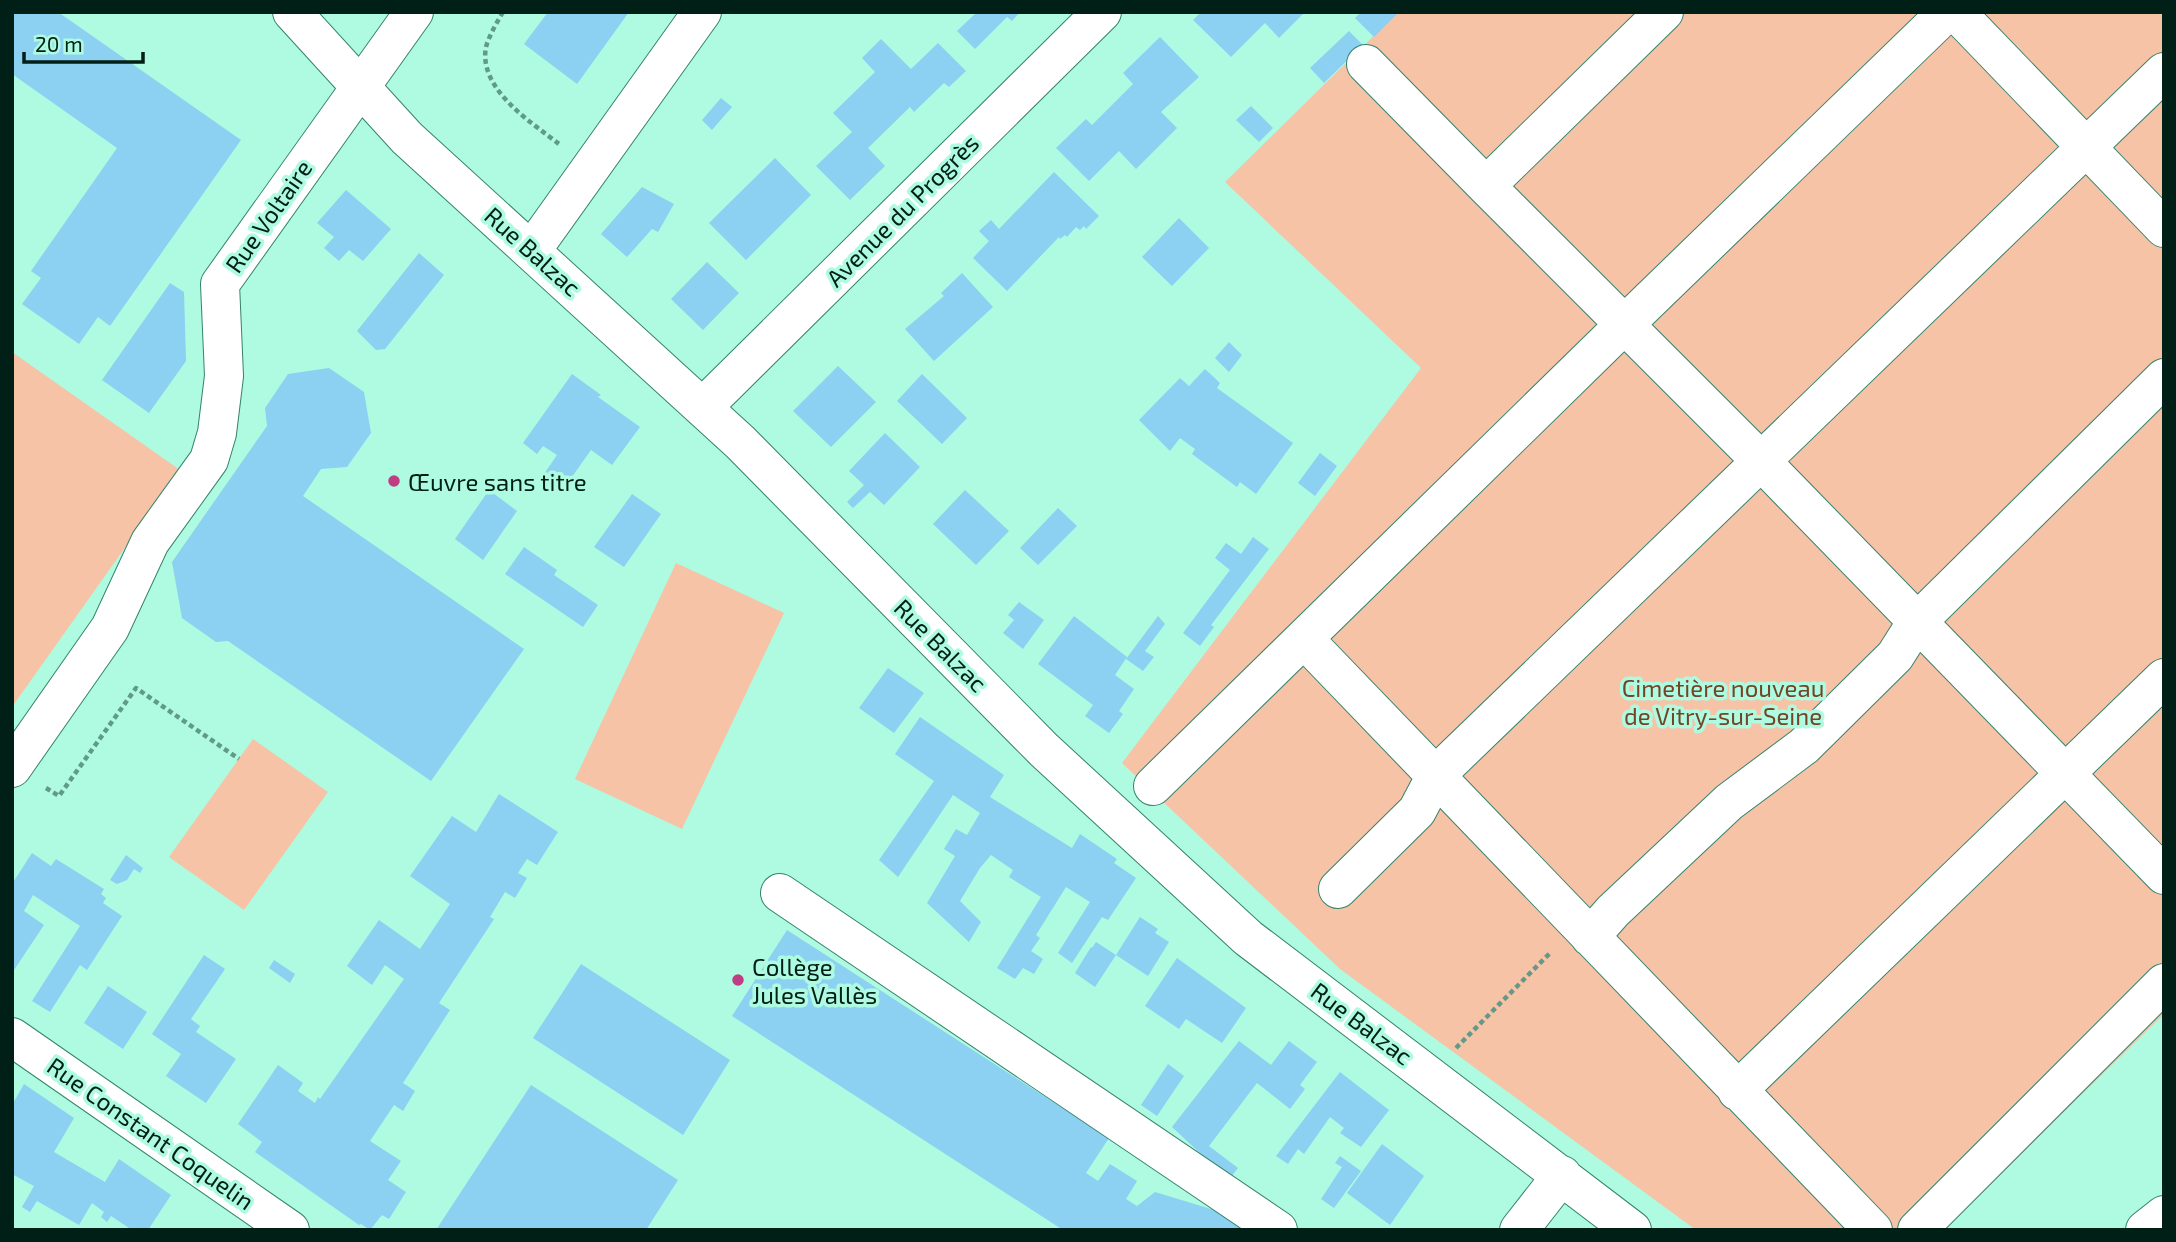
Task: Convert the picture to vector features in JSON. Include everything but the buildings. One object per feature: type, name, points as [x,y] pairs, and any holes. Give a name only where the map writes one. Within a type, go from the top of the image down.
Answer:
[{"type":"street","name":"Rue Balzac","points":[[292,12],[407,138],[740,442],[1044,750],[1248,938],[1632,1230]]},
{"type":"street","name":"Rue Voltaire","points":[[13,767],[110,628],[150,542],[209,460],[218,433],[224,376],[220,284],[414,12]]},
{"type":"street","points":[[532,250],[702,12]]},
{"type":"street","name":"Avenue du Progrès","points":[[703,407],[1102,12]]},
{"type":"street","points":[[1486,186],[1664,12]]},
{"type":"street","points":[[1153,786],[1948,12]]},
{"type":"street","points":[[1956,12],[2164,228]]},
{"type":"street","points":[[1366,64],[1626,323],[2164,875]]},
{"type":"street","points":[[1338,889],[1417,811],[1436,775],[2164,72]]},
{"type":"street","points":[[1584,930],[1613,911],[1729,802],[1804,746],[1895,656],[1916,622],[2164,378]]},
{"type":"street","points":[[1305,640],[1873,1230]]},
{"type":"street","points":[[1737,1091],[2164,678]]},
{"type":"street","points":[[780,893],[1278,1230]]},
{"type":"street","points":[[1917,1230],[2164,983]]},
{"type":"street","name":"Rue Constant Coquelin","points":[[12,1037],[290,1230]]},
{"type":"street","points":[[1519,1230],[1562,1175]]},
{"type":"street","points":[[2145,1230],[2164,1215]]},
{"type":"path","points":[[503,12],[486,48],[489,78],[508,103],[590,168]]},
{"type":"path","points":[[13,767],[59,796],[136,688],[240,759]]},
{"type":"path","points":[[1450,1054],[1584,930]]},
{"type":"green space","name":"Cimetière nouveau de Vitry-sur-Seine","points":[[1398,12],[2164,12],[2164,1014],[1944,1230],[1696,1230],[1340,969],[1122,763],[1421,368],[1225,182]]},
{"type":"green space","points":[[12,352],[180,470],[12,707]]},
{"type":"green space","points":[[676,563],[784,613],[682,829],[575,779]]},
{"type":"green space","points":[[253,739],[328,792],[244,910],[169,857]]},
{"type":"place","name":"Œuvre sans titre","points":[[394,481]]},
{"type":"place","name":"Collège Jules Vallès","points":[[738,980]]}]
